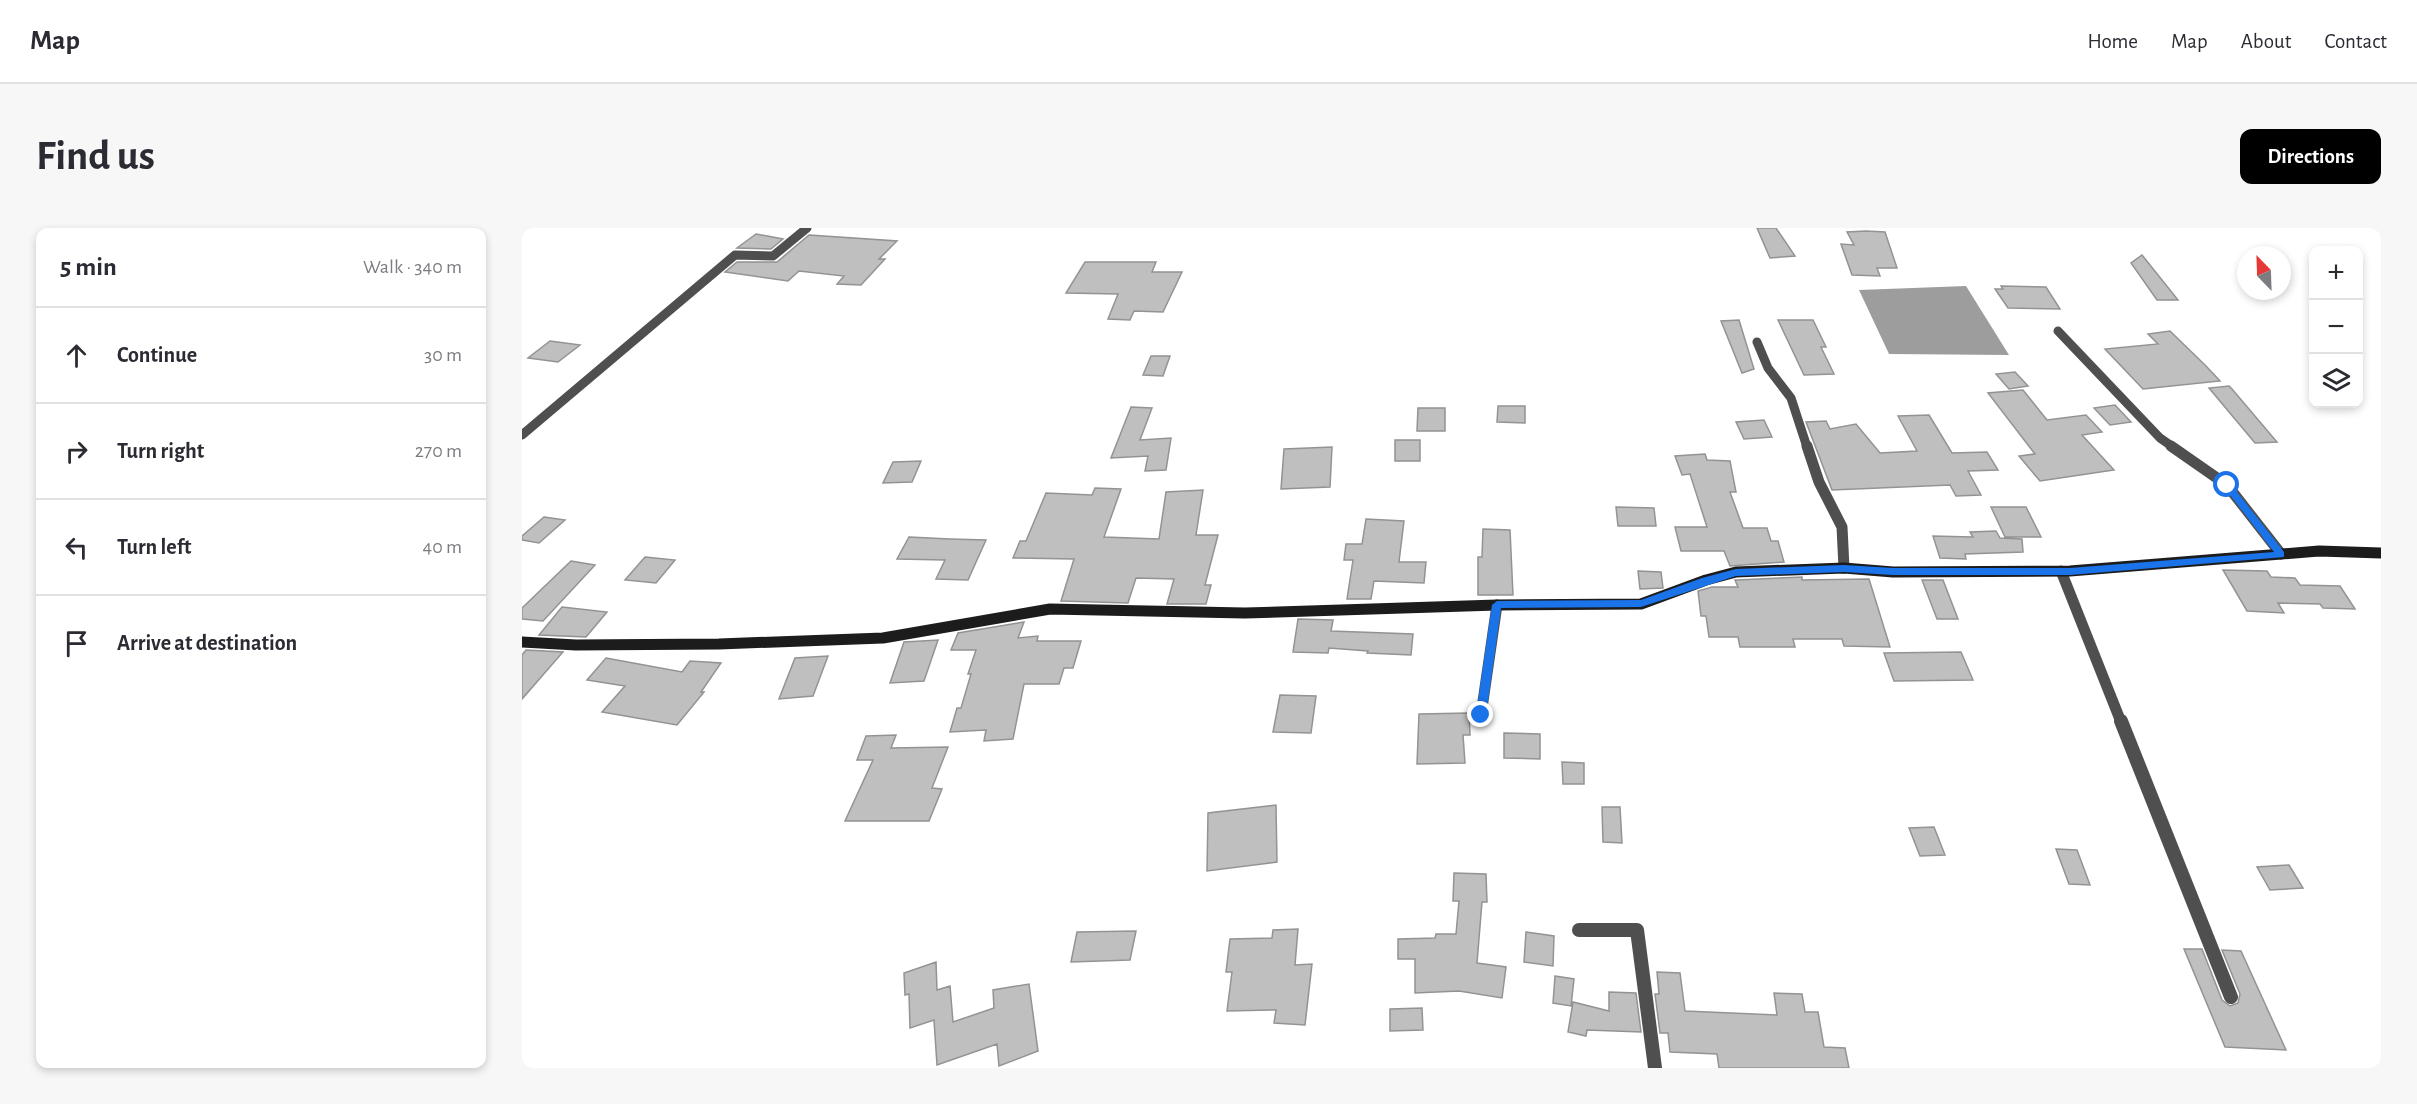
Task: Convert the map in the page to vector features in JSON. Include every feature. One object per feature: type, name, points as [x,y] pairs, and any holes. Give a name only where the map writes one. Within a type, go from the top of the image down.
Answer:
[{"type":"street","points":[[522,435],[735,255],[773,256],[807,228]]},
{"type":"street","points":[[2058,331],[2160,438],[2227,485],[2281,554]]},
{"type":"street","points":[[1757,342],[1768,368],[1791,398],[1819,482],[1842,527],[1844,568]]},
{"type":"street","points":[[522,642],[576,645],[707,644],[883,638],[1050,609],[1245,613],[1497,605],[1641,604],[1706,580],[1736,572],[1844,568],[1893,572],[2061,571],[2319,551],[2381,553]]},
{"type":"street","points":[[2061,571],[2231,997]]},
{"type":"street","points":[[1481,715],[1497,605]]},
{"type":"street","points":[[1580,930],[1637,930],[1655,1068]]},
{"type":"shaded area","points":[[1966,286],[2009,355],[1889,354],[1859,290]]},
{"type":"building","points":[[1757,228],[1776,228],[1795,256],[1770,258]]},
{"type":"building","points":[[1847,232],[1885,232],[1897,268],[1877,268],[1880,276],[1852,275],[1841,244],[1854,245]]},
{"type":"building","points":[[756,234],[783,239],[771,249],[737,248]]},
{"type":"building","points":[[809,235],[897,241],[879,259],[885,259],[861,285],[837,284],[844,276],[799,271],[788,281],[725,272],[737,262],[777,262]]},
{"type":"building","points":[[2142,255],[2178,300],[2157,300],[2131,263]]},
{"type":"building","points":[[1085,262],[1156,262],[1152,272],[1182,272],[1163,312],[1134,311],[1130,320],[1108,319],[1118,294],[1066,293]]},
{"type":"building","points":[[2001,286],[2046,287],[2060,309],[2008,308],[1995,289],[2003,289]]},
{"type":"building","points":[[1739,320],[1754,369],[1742,373],[1721,321]]},
{"type":"building","points":[[1778,320],[1813,320],[1826,347],[1821,347],[1834,374],[1804,375]]},
{"type":"building","points":[[2170,331],[2220,381],[2143,389],[2105,349],[2158,344],[2148,334]]},
{"type":"building","points":[[550,341],[580,345],[558,362],[528,358]]},
{"type":"building","points":[[1151,356],[1170,356],[1163,376],[1143,375]]},
{"type":"building","points":[[2015,372],[2028,386],[2009,389],[1996,374]]},
{"type":"building","points":[[2229,386],[2277,442],[2255,443],[2209,388]]},
{"type":"building","points":[[2023,390],[2047,420],[2086,415],[2102,432],[2082,435],[2114,470],[2040,481],[2019,456],[2035,454],[1988,393]]},
{"type":"building","points":[[2115,405],[2131,422],[2110,425],[2094,408]]},
{"type":"building","points":[[1498,406],[1525,406],[1525,423],[1497,422]]},
{"type":"building","points":[[1131,407],[1152,408],[1140,440],[1171,438],[1166,470],[1145,471],[1148,456],[1111,458]]},
{"type":"building","points":[[1418,408],[1445,408],[1445,431],[1417,431]]},
{"type":"building","points":[[1929,415],[1952,453],[1987,452],[1998,470],[1968,471],[1981,495],[1956,496],[1950,485],[1832,490],[1806,422],[1826,421],[1830,429],[1856,424],[1880,453],[1917,451],[1898,416]]},
{"type":"building","points":[[1764,420],[1772,437],[1744,439],[1736,422]]},
{"type":"building","points":[[1395,440],[1420,440],[1420,461],[1395,461]]},
{"type":"building","points":[[1332,447],[1330,487],[1281,489],[1284,449]]},
{"type":"building","points":[[1705,454],[1707,460],[1730,461],[1736,492],[1730,492],[1743,528],[1767,528],[1771,541],[1778,541],[1784,562],[1730,566],[1724,551],[1681,551],[1675,527],[1707,527],[1690,474],[1682,475],[1675,456]]},
{"type":"building","points":[[921,461],[912,482],[883,483],[893,462]]},
{"type":"building","points":[[1095,488],[1121,489],[1104,537],[1159,539],[1166,492],[1203,490],[1196,535],[1218,535],[1205,585],[1211,585],[1206,604],[1167,604],[1174,579],[1136,578],[1128,603],[1061,601],[1074,559],[1013,558],[1020,541],[1026,541],[1046,493],[1092,495]]},
{"type":"building","points":[[1616,507],[1654,508],[1656,526],[1618,526]]},
{"type":"building","points":[[1991,507],[2026,507],[2041,537],[2005,537]]},
{"type":"building","points":[[544,517],[565,520],[539,543],[522,540],[522,536]]},
{"type":"building","points":[[1366,519],[1404,521],[1399,562],[1426,562],[1424,583],[1374,581],[1371,599],[1347,599],[1353,560],[1344,560],[1346,544],[1362,544]]},
{"type":"building","points":[[1483,529],[1510,530],[1513,595],[1478,595],[1478,557],[1482,557]]},
{"type":"building","points":[[1996,531],[2000,538],[2022,539],[2023,552],[1965,554],[1966,559],[1940,558],[1933,536],[1973,537],[1970,532]]},
{"type":"building","points":[[909,537],[986,540],[968,580],[936,579],[945,560],[897,559]]},
{"type":"building","points":[[645,557],[675,560],[656,583],[625,580]]},
{"type":"building","points":[[571,561],[595,565],[543,621],[522,619],[522,608]]},
{"type":"building","points":[[2223,570],[2267,571],[2271,577],[2295,578],[2300,585],[2340,586],[2355,609],[2323,608],[2320,604],[2278,603],[2284,613],[2247,611]]},
{"type":"building","points":[[1638,571],[1661,572],[1663,588],[1640,589]]},
{"type":"building","points":[[1802,577],[1802,580],[1869,579],[1890,647],[1844,646],[1842,639],[1793,639],[1795,647],[1740,647],[1738,637],[1709,637],[1706,616],[1701,616],[1698,591],[1712,587],[1738,587],[1735,580]]},
{"type":"building","points":[[1922,580],[1943,580],[1958,619],[1937,619]]},
{"type":"building","points":[[562,607],[607,612],[586,637],[539,635]]},
{"type":"building","points":[[1298,619],[1333,620],[1331,631],[1413,634],[1411,655],[1329,648],[1328,653],[1293,652]]},
{"type":"building","points":[[1024,622],[1018,638],[1038,636],[1037,641],[1081,641],[1073,668],[1064,668],[1059,684],[1024,684],[1013,739],[984,741],[986,730],[950,732],[957,708],[961,708],[976,650],[951,650],[958,633]]},
{"type":"building","points":[[938,640],[924,681],[890,683],[904,642]]},
{"type":"building","points":[[526,650],[563,652],[522,699],[522,655]]},
{"type":"building","points":[[1961,652],[1973,680],[1894,681],[1884,653]]},
{"type":"building","points":[[828,656],[813,696],[779,699],[795,658]]},
{"type":"building","points":[[606,658],[682,672],[690,661],[721,663],[701,692],[704,692],[677,725],[602,712],[625,686],[587,680]]},
{"type":"building","points":[[1280,695],[1316,696],[1311,733],[1273,732]]},
{"type":"building","points":[[1469,713],[1470,735],[1463,735],[1465,763],[1417,764],[1419,714]]},
{"type":"building","points":[[1504,733],[1540,734],[1540,759],[1504,758]]},
{"type":"building","points":[[896,735],[891,748],[948,747],[932,788],[942,789],[929,821],[845,821],[873,760],[857,760],[866,736]]},
{"type":"building","points":[[1562,762],[1584,763],[1584,784],[1563,784]]},
{"type":"building","points":[[1276,805],[1277,862],[1207,871],[1208,813]]},
{"type":"building","points":[[1602,807],[1620,807],[1622,843],[1603,842]]},
{"type":"building","points":[[1934,827],[1945,855],[1920,856],[1909,828]]},
{"type":"building","points":[[2056,849],[2077,850],[2090,885],[2069,884]]},
{"type":"building","points":[[2289,865],[2303,888],[2270,890],[2257,867]]},
{"type":"building","points":[[1454,873],[1486,874],[1487,902],[1482,902],[1477,963],[1506,967],[1502,998],[1459,991],[1415,993],[1415,959],[1398,959],[1398,939],[1435,938],[1436,934],[1456,934],[1459,901],[1453,901]]},
{"type":"building","points":[[1298,929],[1295,965],[1312,964],[1305,1025],[1274,1023],[1276,1010],[1227,1011],[1232,972],[1226,972],[1230,939],[1272,938],[1273,930]]},
{"type":"building","points":[[1136,931],[1130,960],[1071,962],[1077,932]]},
{"type":"building","points":[[1526,932],[1554,936],[1553,966],[1524,962]]},
{"type":"building","points":[[2184,949],[2202,949],[2222,1000],[2230,1006],[2238,1003],[2240,994],[2222,950],[2241,951],[2286,1050],[2225,1047]]},
{"type":"building","points":[[936,962],[937,990],[950,986],[953,1022],[994,1008],[993,990],[1029,984],[1038,1051],[999,1066],[997,1044],[937,1065],[934,1020],[910,1028],[909,994],[905,995],[904,973]]},
{"type":"building","points":[[1657,972],[1680,973],[1685,1011],[1777,1015],[1774,993],[1802,994],[1805,1012],[1818,1012],[1824,1047],[1845,1048],[1849,1068],[1719,1068],[1717,1054],[1670,1052],[1668,1033],[1660,1033],[1655,994],[1659,994]]},
{"type":"building","points":[[1555,976],[1574,979],[1571,1006],[1553,1003]]},
{"type":"building","points":[[1609,992],[1636,993],[1641,1032],[1587,1030],[1586,1036],[1568,1032],[1573,1002],[1609,1011]]},
{"type":"building","points":[[1422,1008],[1423,1030],[1390,1031],[1390,1009]]},
{"type":"route","points":[[1481,715],[1497,605],[1641,604],[1706,580],[1736,572],[1844,568],[1893,572],[2070,571],[2281,554],[2227,485]]}]
